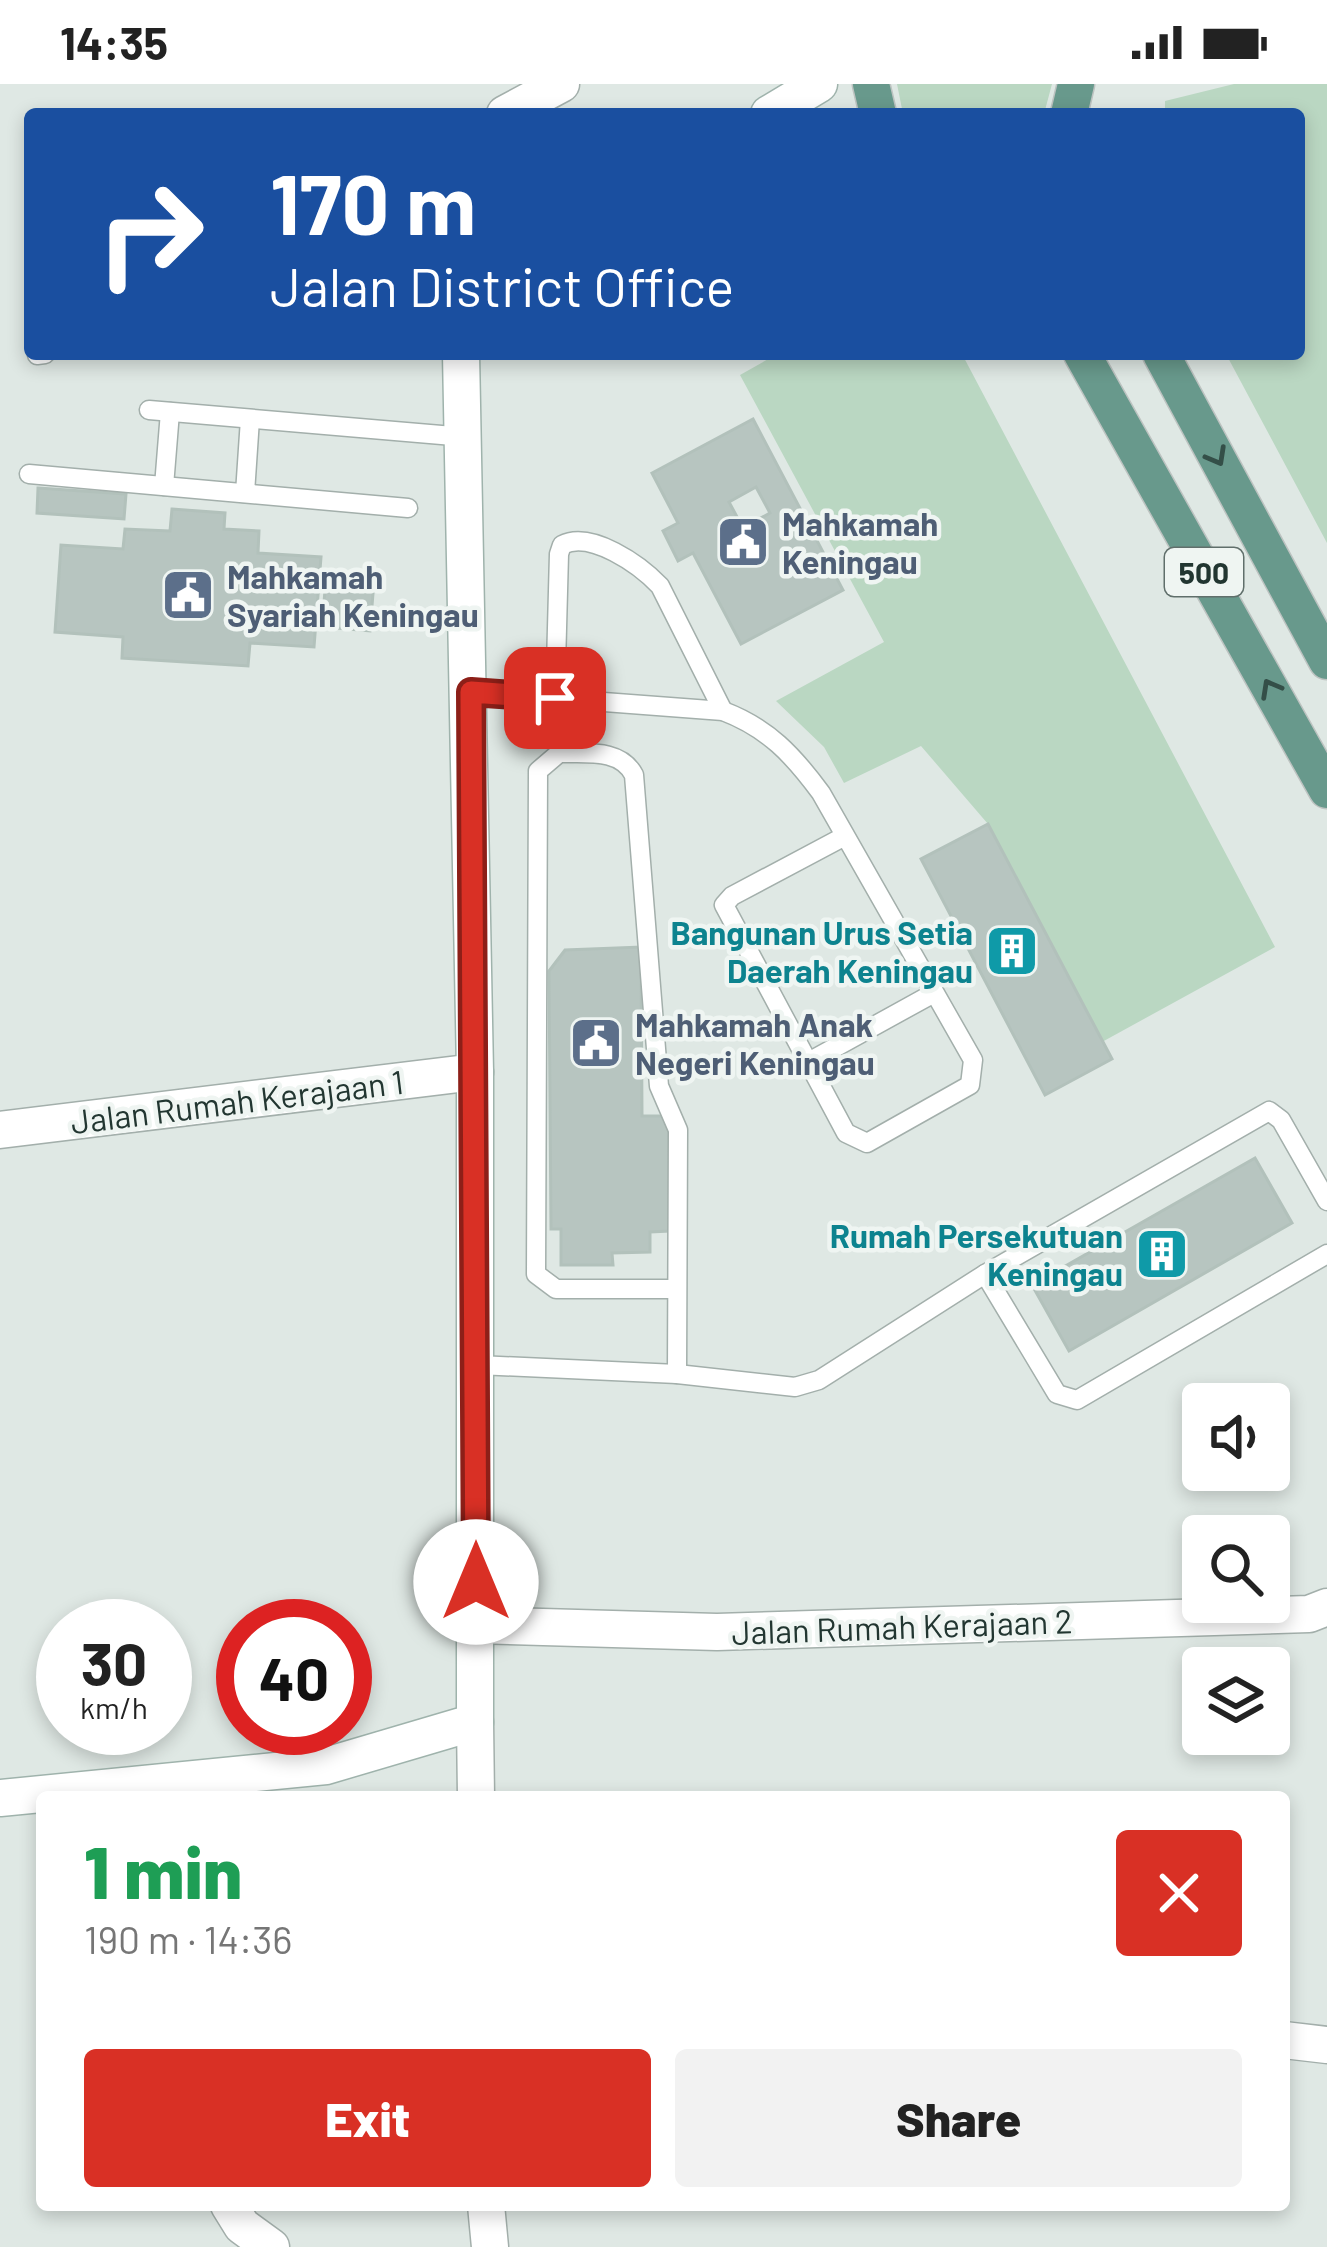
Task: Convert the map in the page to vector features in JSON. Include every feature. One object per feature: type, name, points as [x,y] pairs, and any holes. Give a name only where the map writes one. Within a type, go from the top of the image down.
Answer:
[{"type":"main road","name":"500","points":[[1085,360],[1327,790]]},
{"type":"main road","name":"500","points":[[1164,360],[1327,661]]},
{"type":"street","points":[[516,108],[561,84]]},
{"type":"street","points":[[779,108],[819,84]]},
{"type":"street","points":[[461,360],[471,692],[478,1365],[476,1791]]},
{"type":"street","points":[[465,431],[487,360]]},
{"type":"street","name":"Jalan Rumah Kerajaan 1","points":[[0,1130],[475,1072]]},
{"type":"street","name":"Jalan Rumah Kerajaan 2","points":[[476,1625],[740,1631],[1309,1614],[1327,1607]]},
{"type":"street","points":[[71,1791],[326,1766],[475,1721]]},
{"type":"street","points":[[0,1798],[36,1794]]},
{"type":"street","points":[[1290,2041],[1327,2045]]},
{"type":"street","points":[[233,2211],[242,2226],[271,2247]]},
{"type":"street","points":[[487,2211],[490,2247]]},
{"type":"lane","points":[[149,410],[465,431]]},
{"type":"lane","points":[[164,486],[170,412]]},
{"type":"lane","points":[[245,494],[250,418]]},
{"type":"lane","points":[[29,474],[408,508]]},
{"type":"lane","points":[[556,664],[559,554],[562,545],[573,539],[645,570],[660,586],[723,712]]},
{"type":"lane","points":[[471,692],[723,712],[770,735],[793,754],[821,793],[973,1060],[970,1085],[867,1143],[846,1133],[724,905],[732,896],[845,836]]},
{"type":"lane","points":[[674,1289],[556,1289],[536,1274],[538,772],[559,753],[612,756],[628,763],[634,775],[659,1086],[678,1130],[677,1373]]},
{"type":"lane","points":[[805,1064],[934,993]]},
{"type":"lane","points":[[478,1365],[677,1373],[795,1387],[840,1369],[985,1274],[1270,1111],[1281,1120],[1327,1201]]},
{"type":"lane","points":[[985,1274],[1057,1394],[1077,1400],[1327,1254]]},
{"type":"green space","points":[[897,84],[1052,84],[1046,108],[902,108]]},
{"type":"green space","points":[[1234,84],[1327,84],[1327,543],[1229,360],[1305,360],[1305,108],[1165,108],[1165,101]]},
{"type":"green space","points":[[766,360],[965,360],[1275,947],[1102,1042],[988,824],[921,746],[844,783],[824,747],[776,701],[884,642],[740,375]]},
{"type":"building","name":"Mahkamah Keningau","points":[[753,419],[843,590],[741,644],[693,553],[678,561],[663,531],[678,523],[652,473]],"holes":[[[756,487],[770,513],[743,528],[729,502]]]},
{"type":"building","points":[[38,488],[126,494],[124,519],[37,513]]},
{"type":"building","name":"Mahkamah Syariah Keningau","points":[[172,509],[225,513],[224,529],[259,531],[258,553],[321,557],[314,647],[250,643],[248,666],[122,658],[123,637],[55,632],[61,545],[123,549],[125,529],[170,531]]},
{"type":"building","points":[[326,578],[374,581],[370,631],[322,627]]},
{"type":"building","name":"Bangunan Urus Setia Daerah Keningau","points":[[988,824],[1112,1059],[1045,1095],[921,859]]},
{"type":"building","name":"Mahkamah Anak Negeri Keningau","points":[[641,947],[642,1116],[669,1116],[669,1231],[650,1232],[650,1252],[612,1253],[613,1265],[561,1265],[561,1229],[551,1229],[549,971],[565,950]]},
{"type":"building","name":"Rumah Persekutuan Keningau","points":[[1255,1158],[1292,1223],[1069,1351],[1032,1285]]},
{"type":"place","name":"Mahkamah Keningau","points":[[743,542]]},
{"type":"place","name":"Mahkamah Syariah Keningau","points":[[188,595]]},
{"type":"place","name":"Bangunan Urus Setia Daerah Keningau","points":[[1012,951]]},
{"type":"place","name":"Mahkamah Anak Negeri Keningau","points":[[596,1043]]},
{"type":"place","name":"Rumah Persekutuan Keningau","points":[[1162,1254]]},
{"type":"route","points":[[476,1582],[471,692],[555,698]]}]
